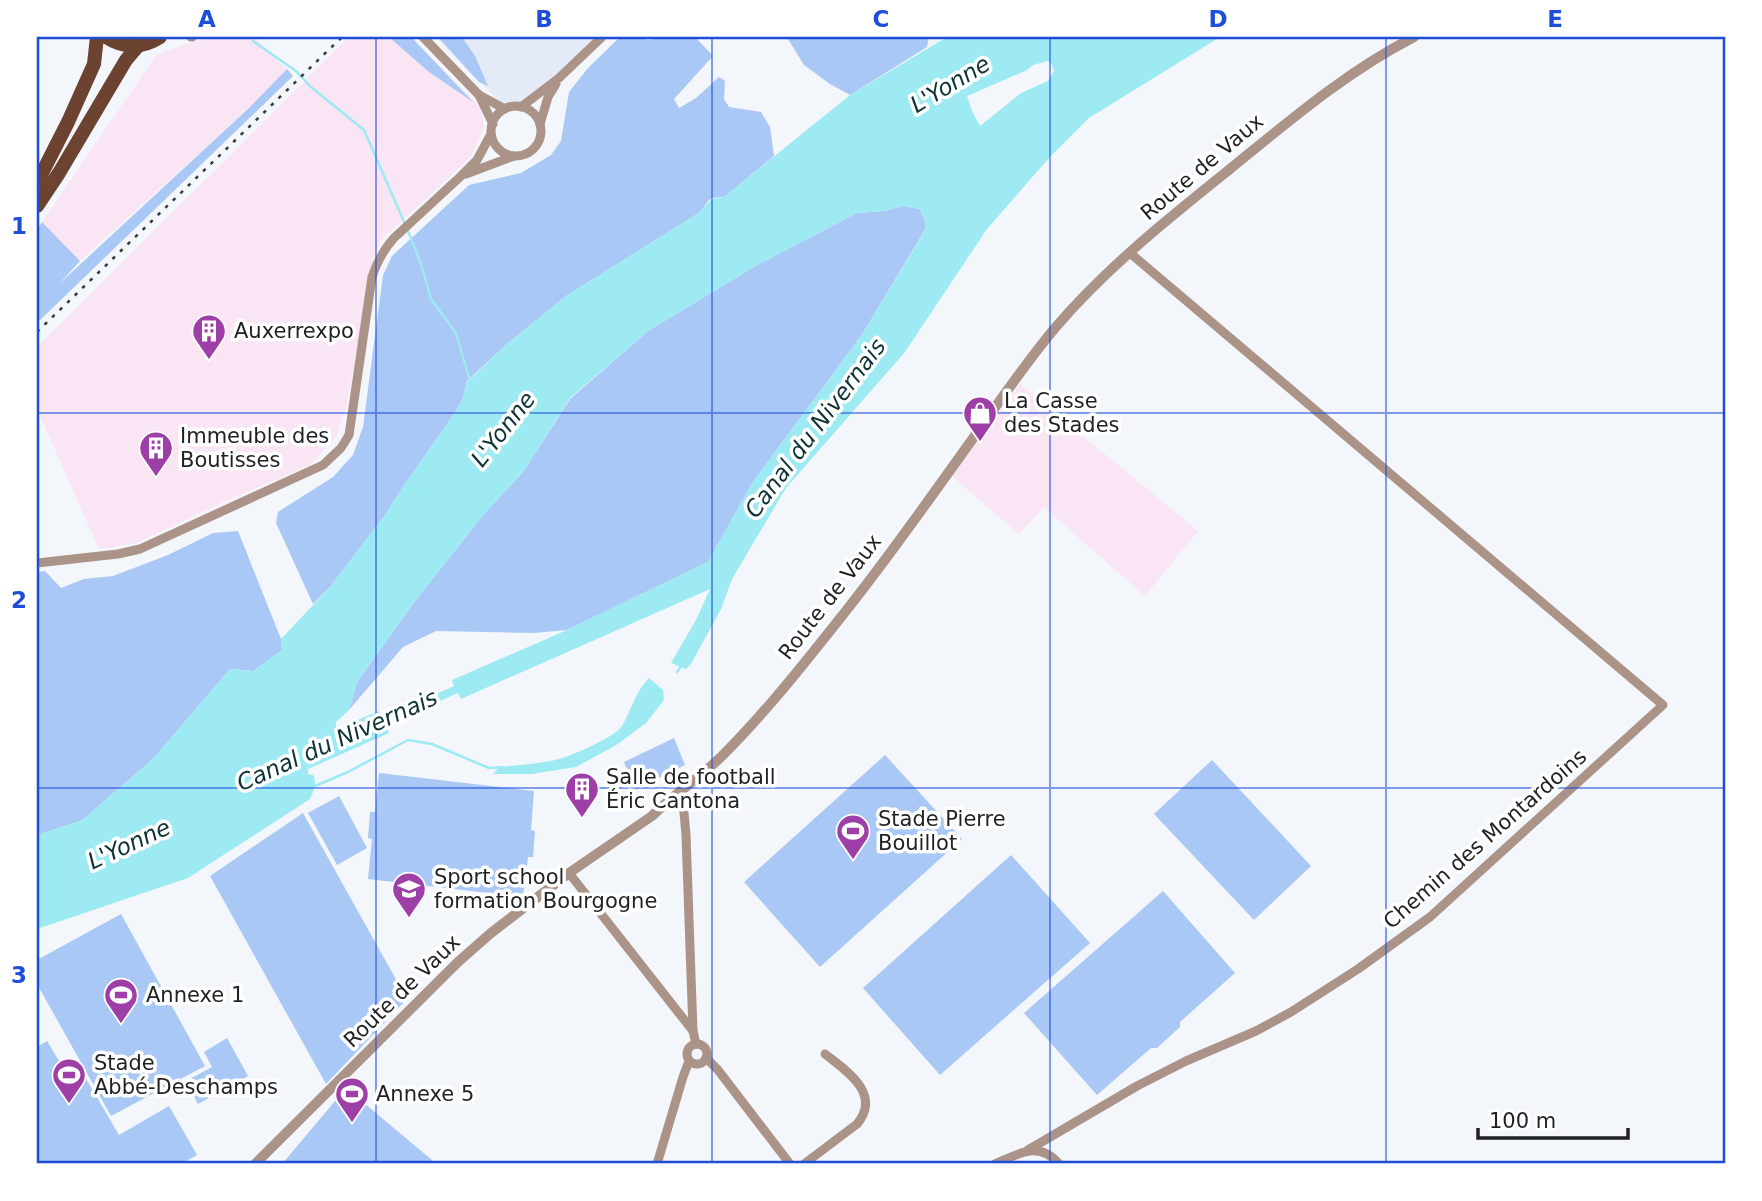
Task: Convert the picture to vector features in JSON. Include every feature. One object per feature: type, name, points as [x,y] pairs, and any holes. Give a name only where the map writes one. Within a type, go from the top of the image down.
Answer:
[{"type":"main road","points":[[37,183],[94,64],[97,37]]},
{"type":"main road","points":[[106,37],[123,45],[138,46],[160,37]]},
{"type":"main road","points":[[37,206],[126,60],[138,46]]},
{"type":"street","points":[[160,37],[170,37]]},
{"type":"street","points":[[423,37],[479,95],[505,109]]},
{"type":"street","points":[[521,107],[559,78],[602,37]]},
{"type":"street","name":"Route de Vaux","points":[[255,1164],[458,962],[569,873],[652,816],[721,757],[744,733],[866,585],[1038,349],[1097,283],[1318,97],[1365,64],[1414,37]]},
{"type":"street","points":[[479,95],[498,149],[505,154],[522,156],[536,147],[540,140],[540,124],[548,97],[559,78]]},
{"type":"street","points":[[37,564],[140,549],[323,465],[341,448],[349,435],[372,277],[385,248],[477,160],[495,118],[505,109],[521,107],[533,113],[540,124]]},
{"type":"street","points":[[461,176],[514,156]]},
{"type":"street","name":"Chemin des Montardoins","points":[[995,1164],[1028,1150],[1137,1086],[1186,1061],[1256,1031],[1358,969],[1430,917],[1663,705],[1130,253]]},
{"type":"street","points":[[676,795],[683,802],[686,835],[693,1031],[696,1044]]},
{"type":"street","points":[[569,873],[693,1031]]},
{"type":"street","points":[[657,1164],[689,1061],[687,1051],[696,1044],[706,1048],[706,1058],[700,1064],[689,1061]]},
{"type":"street","points":[[804,1164],[856,1124],[864,1111],[865,1095],[859,1085],[851,1074],[825,1054]]},
{"type":"street","points":[[706,1058],[790,1164]]},
{"type":"street","points":[[1028,1150],[1047,1154],[1059,1164]]},
{"type":"shaded area","points":[[209,37],[254,37],[287,69],[249,108],[80,261],[42,222],[157,54]]},
{"type":"shaded area","points":[[349,37],[412,37],[480,107],[484,126],[471,157],[380,241],[368,274],[361,330],[346,408],[336,437],[310,465],[137,543],[99,549],[37,409],[37,347]]},
{"type":"shaded area","points":[[389,37],[411,37],[473,102],[429,72]]},
{"type":"shaded area","points":[[436,37],[600,37],[535,103],[501,102]]},
{"type":"shaded area","points":[[438,37],[462,37],[475,56],[488,86],[479,82]]},
{"type":"shaded area","points":[[620,37],[642,37],[648,40],[695,37],[713,56],[674,99],[679,108],[696,98],[719,77],[725,81],[724,99],[729,107],[761,112],[770,127],[774,156],[724,197],[712,198],[697,214],[566,296],[467,381],[456,411],[385,515],[330,587],[313,604],[276,523],[278,512],[333,477],[353,455],[363,427],[383,275],[392,256],[469,185],[521,173],[551,155],[561,141],[569,92],[588,68]]},
{"type":"shaded area","points":[[784,37],[929,37],[927,47],[850,95],[804,65]]},
{"type":"shaded area","points":[[287,69],[293,76],[37,323],[37,229],[42,222],[80,261],[59,284],[249,108]]},
{"type":"shaded area","points":[[903,206],[920,209],[925,230],[863,333],[753,482],[708,562],[567,630],[534,633],[436,631],[403,647],[349,710],[357,682],[415,601],[484,514],[523,472],[570,399],[648,331],[757,265],[857,213]]},
{"type":"shaded area","points":[[1020,384],[1198,531],[1145,596],[1044,507],[1019,534],[951,475]]},
{"type":"shaded area","points":[[238,531],[281,639],[282,650],[253,671],[230,669],[154,758],[85,818],[37,835],[37,572],[45,571],[61,588],[84,579],[113,576],[168,555],[213,533]]},
{"type":"shaded area","points":[[674,738],[685,765],[636,789],[624,762]]},
{"type":"shaded area","name":"Stade Pierre Bouillot","points":[[885,755],[962,839],[820,967],[744,882]]},
{"type":"shaded area","points":[[1212,760],[1311,866],[1254,920],[1154,814]]},
{"type":"shaded area","points":[[379,773],[534,791],[531,830],[535,831],[533,857],[528,857],[523,897],[368,879],[372,839],[368,838],[370,812],[375,812]]},
{"type":"shaded area","points":[[339,796],[367,848],[337,865],[308,813]]},
{"type":"shaded area","points":[[303,813],[407,999],[326,1084],[210,876]]},
{"type":"shaded area","points":[[1011,855],[1090,943],[940,1075],[863,988]]},
{"type":"shaded area","points":[[1163,891],[1235,973],[1180,1022],[1180,1027],[1157,1048],[1151,1048],[1097,1095],[1024,1013]]},
{"type":"shaded area","name":"Annexe 1","points":[[121,914],[205,1066],[111,1116],[37,984],[37,960]]},
{"type":"shaded area","points":[[227,1038],[248,1076],[198,1104],[186,1081],[212,1067],[204,1052]]},
{"type":"shaded area","name":"Stade Abbé-Deschamps","points":[[47,1041],[59,1061],[55,1064],[62,1074],[78,1065],[119,1135],[169,1106],[197,1155],[181,1164],[37,1164],[37,1047]]},
{"type":"shaded area","name":"Annexe 5","points":[[346,1088],[432,1160],[429,1164],[282,1164]]},
{"type":"water","points":[[947,37],[1220,37],[1089,118],[1049,158],[987,229],[905,352],[786,488],[732,579],[721,609],[686,669],[671,663],[710,589],[461,699],[458,693],[386,725],[389,733],[308,769],[308,774],[313,775],[315,781],[310,799],[188,878],[37,929],[37,835],[85,818],[154,758],[230,669],[253,671],[282,650],[281,639],[330,587],[385,515],[456,411],[467,382],[507,344],[566,296],[697,214],[710,201],[724,197],[850,95]],"holes":[[[1048,61],[1054,71],[1048,81],[1021,93],[980,126],[967,96],[1033,65]],[[903,206],[920,209],[925,221],[925,231],[863,333],[753,482],[708,562],[567,630],[452,680],[454,686],[383,718],[379,711],[336,728],[336,722],[349,710],[357,682],[415,601],[484,514],[523,472],[570,398],[648,331],[757,265],[857,213]]]},
{"type":"water","points":[[649,678],[663,690],[664,700],[646,723],[618,744],[576,767],[532,774],[493,774],[499,767],[565,757],[612,735],[622,726],[637,695]]},
{"type":"waterway","points":[[253,41],[296,71],[311,87],[364,130],[405,224]]},
{"type":"waterway","points":[[408,231],[431,299],[456,333],[470,381]]},
{"type":"waterway","points":[[677,672],[682,665]]},
{"type":"waterway","points":[[312,786],[348,772],[408,740],[432,744],[489,768],[502,767]]},
{"type":"railway","points":[[37,332],[342,37]]},
{"type":"place","name":"Auxerrexpo","points":[[209,361]]},
{"type":"place","name":"La Casse des Stades","points":[[980,443]]},
{"type":"place","name":"Immeuble des Boutisses","points":[[156,478]]},
{"type":"place","name":"Salle de football Éric Cantona","points":[[582,819]]},
{"type":"place","name":"Stade Pierre Bouillot","points":[[853,861]]},
{"type":"place","name":"Sport school formation Bourgogne","points":[[409,919]]},
{"type":"place","name":"Annexe 1","points":[[121,1025]]},
{"type":"place","name":"Stade Abbé-Deschamps","points":[[69,1105]]},
{"type":"place","name":"Annexe 5","points":[[352,1124]]},
{"type":"water label","name":"L'Yonne","points":[[950,84]]},
{"type":"water label","name":"Canal du Nivernais","points":[[815,428]]},
{"type":"water label","name":"L'Yonne","points":[[503,429]]},
{"type":"water label","name":"Canal du Nivernais","points":[[337,740]]},
{"type":"water label","name":"L'Yonne","points":[[129,844]]}]
